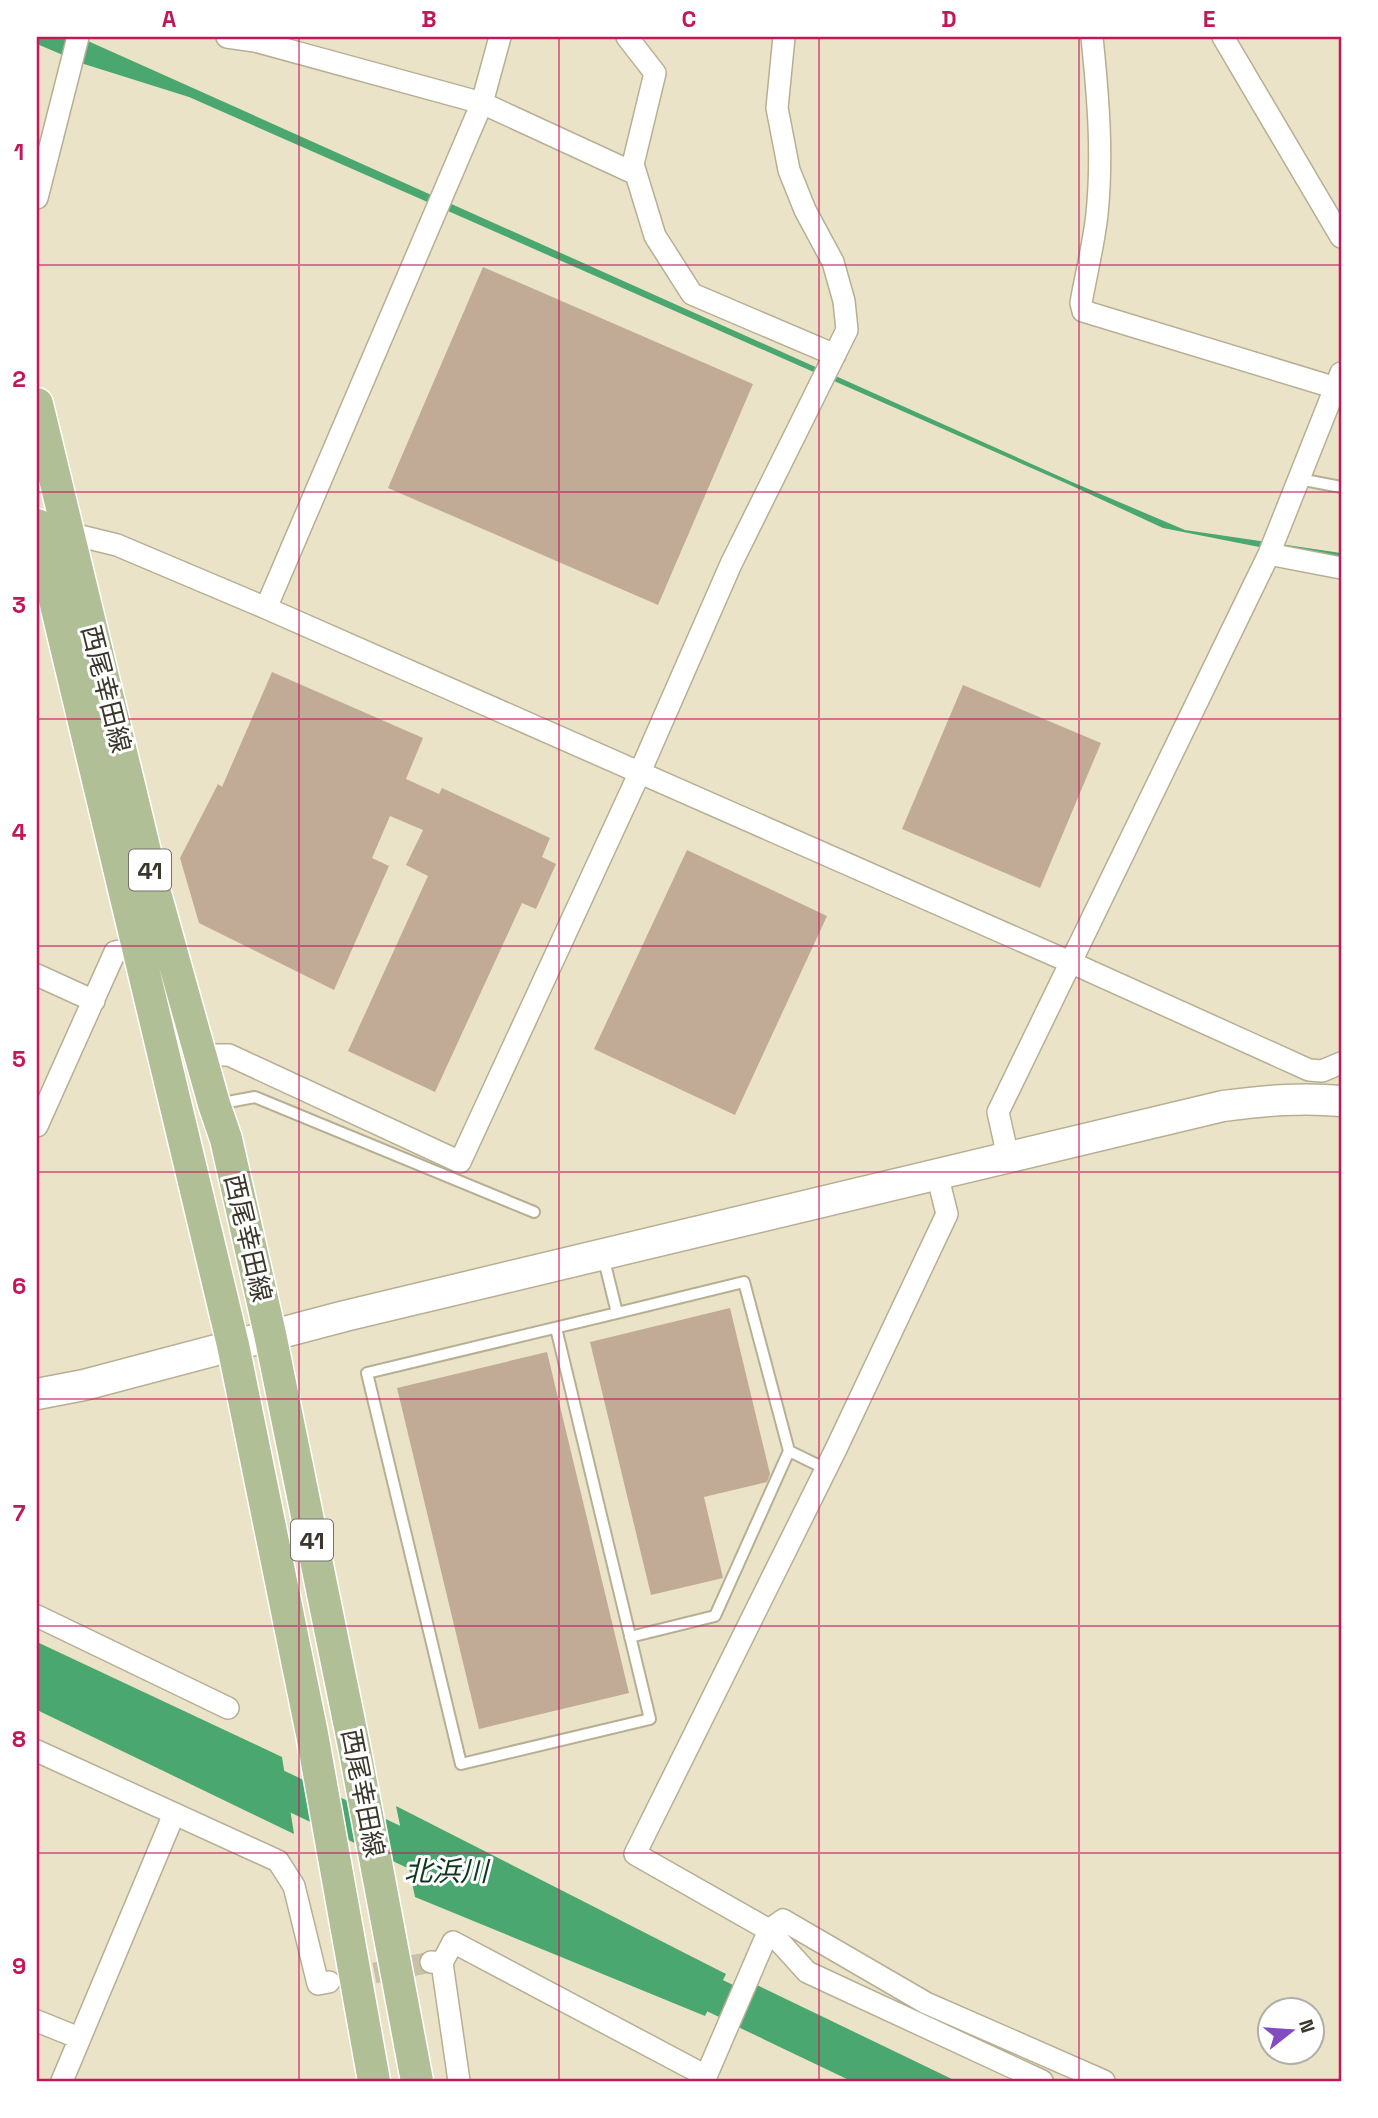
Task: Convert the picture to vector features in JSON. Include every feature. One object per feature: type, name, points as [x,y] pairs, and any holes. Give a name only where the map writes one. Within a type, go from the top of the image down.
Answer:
[{"type":"main road","name":"西尾幸田線","points":[[37,404],[155,893],[226,1139],[270,1334],[354,1746],[417,2081]]},
{"type":"main road","name":"西尾幸田線","points":[[37,525],[233,1345],[312,1734],[374,2081]]},
{"type":"street","points":[[37,198],[78,37]]},
{"type":"street","points":[[227,37],[255,41],[482,103],[636,174]]},
{"type":"street","points":[[266,608],[482,103],[500,37]]},
{"type":"street","points":[[627,37],[655,73],[633,164],[655,236],[692,294],[835,355]]},
{"type":"street","points":[[201,1055],[229,1055],[460,1162],[640,772],[731,564],[847,330],[844,301],[833,262],[805,209],[789,170],[777,108],[784,37]]},
{"type":"street","points":[[1008,1157],[998,1112],[1269,554],[1338,389],[1083,311],[1081,303],[1097,217],[1100,174],[1099,100],[1092,37]]},
{"type":"street","points":[[1223,37],[1341,237]]},
{"type":"street","points":[[68,533],[117,545],[266,608],[1309,1070],[1322,1071],[1341,1063]]},
{"type":"street","points":[[1269,554],[1341,568]]},
{"type":"street","points":[[37,1126],[115,952],[139,947]]},
{"type":"street","points":[[37,975],[94,1001]]},
{"type":"street","points":[[37,1394],[84,1385],[270,1334],[1223,1107],[1317,1098],[1341,1101]]},
{"type":"street","points":[[937,1174],[947,1214],[826,1469],[635,1854],[769,1930],[807,1972],[1042,2081]]},
{"type":"street","points":[[37,1616],[228,1708]]},
{"type":"street","points":[[37,1751],[278,1861],[294,1886],[318,1984],[328,1982]]},
{"type":"street","points":[[62,2081],[174,1814]]},
{"type":"street","points":[[459,2081],[437,1963],[453,1942],[705,2079],[769,1930],[783,1920],[926,2003],[1104,2081]]},
{"type":"street","points":[[37,2021],[79,2039]]},
{"type":"lane","points":[[1299,479],[1341,487]]},
{"type":"lane","points":[[214,1104],[256,1097],[534,1212]]},
{"type":"lane","points":[[603,1254],[617,1313]]},
{"type":"lane","points":[[556,1328],[630,1637],[650,1719],[461,1764],[367,1373],[744,1282],[789,1451],[715,1616],[630,1637]]},
{"type":"lane","points":[[789,1451],[826,1469]]},
{"type":"water","points":[[37,37],[79,37],[1072,482],[1185,530],[1341,553],[1341,563],[1163,528],[189,97],[84,64],[37,44]]},
{"type":"water","points":[[37,1642],[282,1757],[294,1834],[37,1710]]},
{"type":"water","name":"北浜川","points":[[396,1806],[726,1974],[705,2016],[415,1897]]},
{"type":"water","points":[[757,1985],[956,2081],[851,2081],[734,2025]]},
{"type":"building","points":[[483,267],[753,384],[658,605],[388,488]]},
{"type":"building","points":[[272,672],[423,738],[406,779],[439,794],[442,788],[550,838],[542,857],[556,864],[536,909],[522,903],[435,1092],[348,1051],[428,876],[406,865],[423,830],[390,816],[372,858],[389,866],[334,990],[199,923],[180,858],[218,784],[222,787]]},
{"type":"building","points":[[963,685],[1101,743],[1040,888],[902,829]]},
{"type":"building","points":[[687,850],[827,916],[735,1115],[594,1049]]},
{"type":"building","points":[[730,1308],[770,1474],[767,1482],[704,1497],[723,1578],[651,1595],[590,1342]]},
{"type":"building","points":[[547,1352],[629,1693],[479,1729],[397,1388]]},
{"type":"waterway","name":"北浜川","points":[[244,1771],[446,1867]]},
{"type":"waterway","name":"北浜川","points":[[674,1976],[768,2021]]},
{"type":"tunnel","points":[[344,1979],[431,1962]]}]
